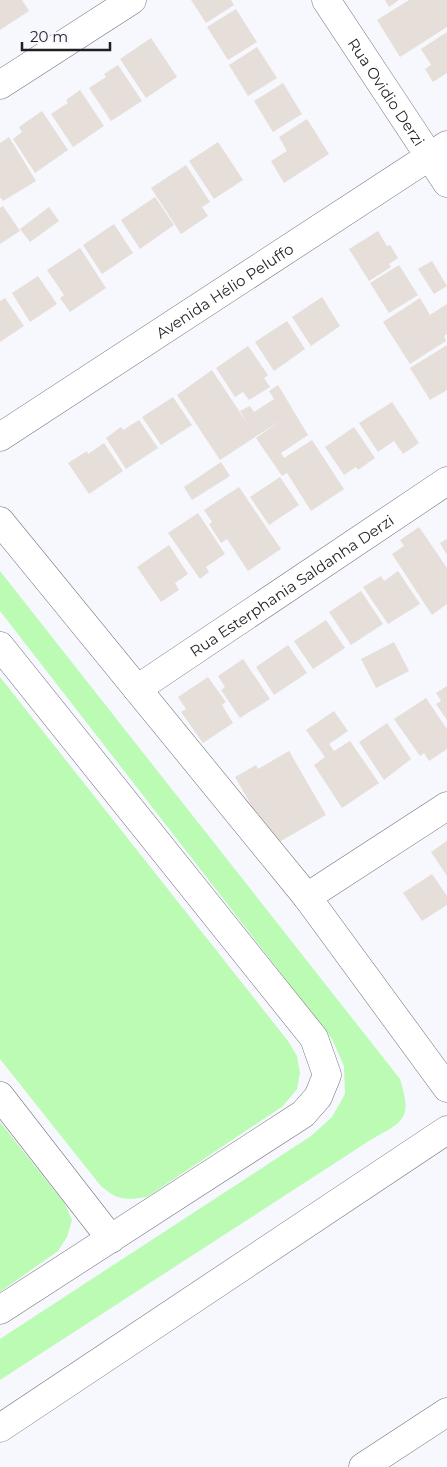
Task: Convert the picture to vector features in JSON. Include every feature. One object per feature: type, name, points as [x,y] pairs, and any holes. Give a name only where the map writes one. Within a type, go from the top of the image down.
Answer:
[{"type":"street","points":[[0,85],[132,0]]},
{"type":"street","name":"Rua Ovidio Derzi","points":[[326,0],[438,151],[447,183]]},
{"type":"street","name":"Avenida Hélio Peluffo","points":[[0,437],[438,151]]},
{"type":"street","name":"Rua Esterphania Saldanha Derzi","points":[[137,689],[447,481]]},
{"type":"street","points":[[0,521],[307,898],[447,1088]]},
{"type":"street","points":[[0,646],[314,1038],[327,1075],[318,1097],[303,1114],[0,1310]]},
{"type":"street","points":[[307,898],[447,806]]},
{"type":"street","points":[[0,1096],[111,1239]]},
{"type":"street","points":[[0,1428],[447,1130]]},
{"type":"street","points":[[363,1467],[447,1412]]},
{"type":"green space","points":[[0,571],[400,1079],[404,1092],[405,1110],[403,1117],[392,1128],[372,1139],[0,1380],[0,1339],[311,1136],[332,1117],[345,1094],[344,1066],[332,1039],[0,611]]},
{"type":"green space","points":[[0,677],[288,1041],[297,1056],[300,1073],[297,1089],[283,1106],[147,1197],[132,1199],[117,1197],[100,1185],[0,1059]]},
{"type":"green space","points":[[0,1122],[65,1204],[72,1220],[67,1237],[58,1251],[0,1292]]},
{"type":"building","points":[[0,0],[22,0],[29,11],[0,30]]},
{"type":"building","points":[[191,0],[231,0],[234,5],[206,23]]},
{"type":"building","points":[[385,0],[399,0],[389,7]]},
{"type":"building","points":[[409,0],[447,0],[447,27],[400,57],[377,20]]},
{"type":"building","points":[[236,9],[257,42],[228,60],[207,27]]},
{"type":"building","points":[[447,32],[447,73],[433,82],[425,69],[431,65],[421,49]]},
{"type":"building","points":[[151,38],[177,77],[146,98],[120,59]]},
{"type":"building","points":[[257,47],[277,78],[248,96],[229,65]]},
{"type":"building","points":[[118,65],[142,101],[111,121],[89,88],[106,77],[104,74]]},
{"type":"building","points":[[283,83],[302,114],[273,132],[254,101]]},
{"type":"building","points":[[80,90],[104,126],[73,147],[51,114],[68,103],[66,100]]},
{"type":"building","points":[[42,111],[68,150],[35,173],[13,139],[22,132],[19,127]]},
{"type":"building","points":[[307,119],[329,154],[284,183],[271,161],[287,151],[279,137]]},
{"type":"building","points":[[9,137],[36,181],[3,201],[0,197],[0,143]]},
{"type":"building","points":[[218,142],[243,180],[214,199],[189,161]]},
{"type":"building","points":[[186,165],[210,202],[202,207],[208,216],[181,234],[151,188]]},
{"type":"building","points":[[155,197],[174,225],[140,249],[121,220]]},
{"type":"building","points":[[3,206],[20,231],[0,244],[0,208]]},
{"type":"building","points":[[49,207],[59,221],[30,242],[20,229]]},
{"type":"building","points":[[114,224],[133,253],[102,274],[83,245]]},
{"type":"building","points":[[378,231],[387,246],[390,245],[398,258],[389,264],[391,267],[369,281],[349,249]]},
{"type":"building","points":[[80,248],[106,288],[70,312],[60,298],[64,295],[47,270]]},
{"type":"building","points":[[432,261],[447,286],[434,294],[418,269]]},
{"type":"building","points":[[399,265],[418,295],[389,313],[370,283]]},
{"type":"building","points":[[38,276],[57,304],[30,322],[12,293]]},
{"type":"building","points":[[322,297],[340,326],[311,346],[292,317]]},
{"type":"building","points":[[5,298],[24,326],[0,342],[0,301]]},
{"type":"building","points":[[420,298],[430,315],[447,304],[447,334],[444,336],[446,341],[410,364],[383,322]]},
{"type":"building","points":[[287,321],[305,349],[274,371],[255,342]]},
{"type":"building","points":[[447,345],[447,390],[430,400],[410,368]]},
{"type":"building","points":[[248,346],[268,375],[264,378],[270,387],[249,400],[243,392],[235,397],[216,368]]},
{"type":"building","points":[[212,370],[249,426],[240,411],[250,406],[254,412],[274,399],[269,391],[278,385],[308,435],[281,453],[284,458],[312,440],[344,489],[311,511],[287,473],[282,476],[256,438],[281,420],[220,460],[177,395]]},
{"type":"building","points":[[173,397],[192,425],[161,445],[142,417]]},
{"type":"building","points":[[392,402],[419,443],[403,454],[394,441],[378,452],[359,423]]},
{"type":"building","points":[[139,420],[158,448],[126,469],[106,438],[121,427],[123,430]]},
{"type":"building","points":[[354,427],[375,458],[358,470],[356,467],[344,475],[325,447]]},
{"type":"building","points":[[104,443],[123,471],[89,494],[68,463],[87,451],[88,454]]},
{"type":"building","points":[[221,462],[230,476],[192,500],[184,487]]},
{"type":"building","points":[[280,477],[299,505],[269,525],[250,497]]},
{"type":"building","points":[[239,487],[281,549],[248,571],[227,539],[221,543],[209,524],[212,522],[204,510]]},
{"type":"building","points":[[198,513],[225,554],[206,567],[209,572],[200,579],[168,533]]},
{"type":"building","points":[[419,527],[447,568],[447,604],[432,615],[392,554],[404,546],[400,540]]},
{"type":"building","points":[[447,539],[447,555],[440,543]]},
{"type":"building","points":[[169,545],[188,574],[175,583],[179,590],[161,602],[137,567]]},
{"type":"building","points":[[398,571],[420,604],[388,624],[363,587],[381,576],[384,581]]},
{"type":"building","points":[[361,591],[383,624],[351,645],[329,612]]},
{"type":"building","points":[[326,620],[345,648],[313,669],[294,641]]},
{"type":"building","points":[[394,642],[409,671],[376,688],[361,659]]},
{"type":"building","points":[[288,645],[307,673],[274,695],[256,667]]},
{"type":"building","points":[[243,659],[270,699],[240,718],[221,690],[225,687],[218,676]]},
{"type":"building","points":[[208,677],[226,702],[222,705],[233,723],[203,743],[181,712],[186,709],[178,697]]},
{"type":"building","points":[[447,686],[447,720],[436,704],[441,701],[436,693]]},
{"type":"building","points":[[426,698],[447,729],[447,749],[429,761],[424,753],[420,756],[394,719]]},
{"type":"building","points":[[334,711],[348,731],[329,744],[334,751],[350,741],[379,783],[342,808],[314,765],[325,757],[306,730]]},
{"type":"building","points":[[387,723],[411,759],[384,780],[359,742]]},
{"type":"building","points":[[289,751],[326,815],[274,845],[235,777],[256,765],[258,769]]},
{"type":"building","points":[[447,841],[447,876],[431,852]]},
{"type":"building","points":[[432,874],[447,896],[447,905],[422,921],[403,893]]}]
